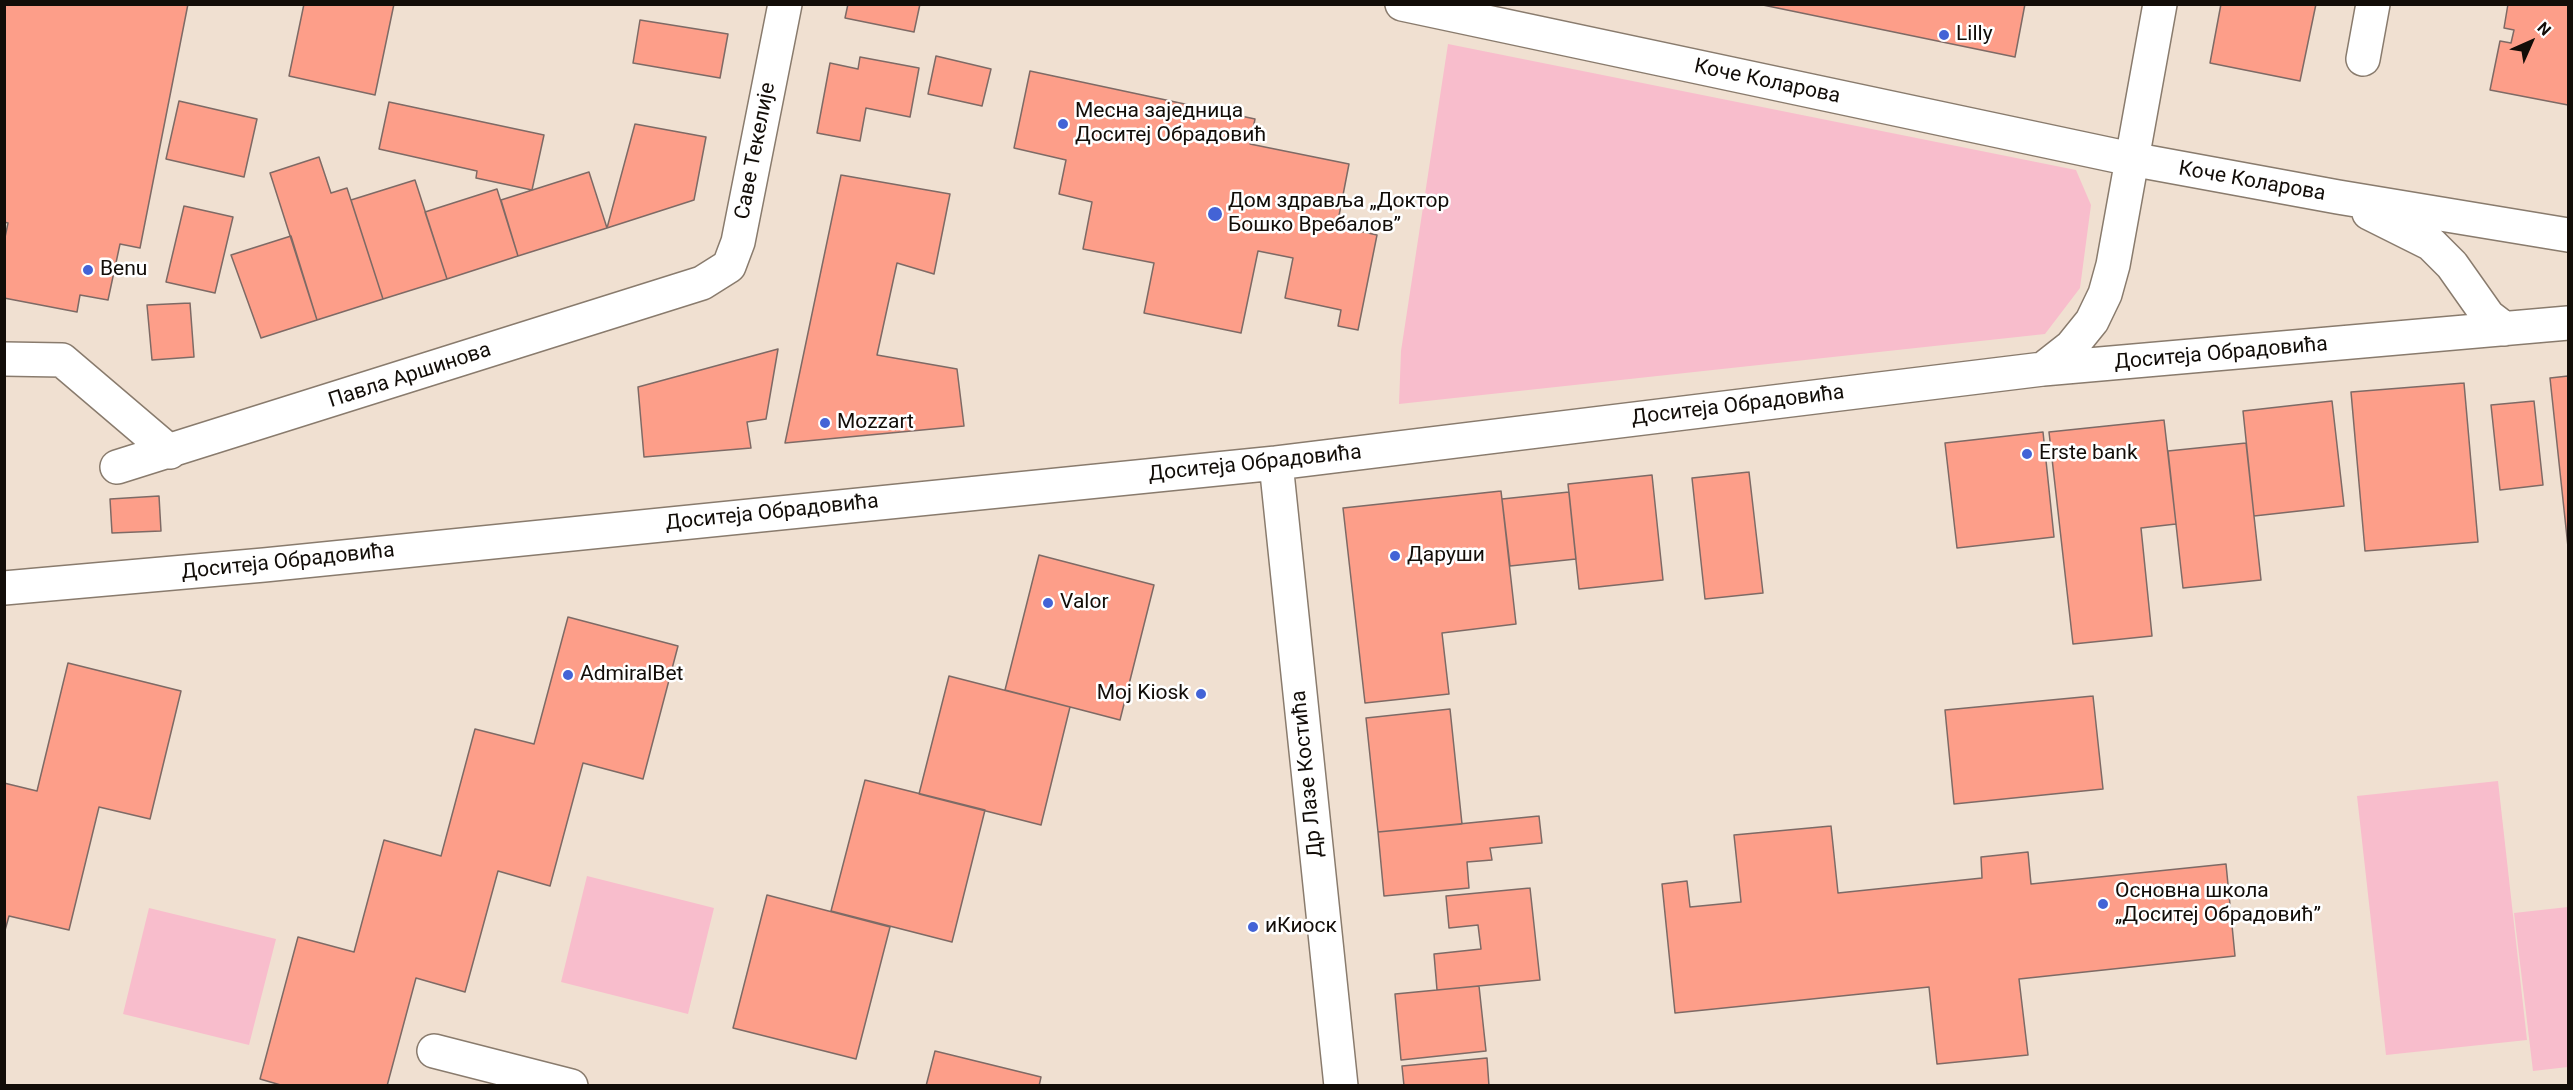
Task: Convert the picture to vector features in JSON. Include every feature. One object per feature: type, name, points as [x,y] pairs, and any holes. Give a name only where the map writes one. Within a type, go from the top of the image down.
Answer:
[{"type":"street","name":"Саве Текелије","points":[[702,283],[729,266],[738,242],[785,4]]},
{"type":"street","name":"Коче Коларова","points":[[1402,4],[2131,159],[2338,197]]},
{"type":"street","points":[[2043,369],[2071,347],[2092,321],[2105,294],[2113,265],[2160,4]]},
{"type":"street","points":[[2363,60],[2373,4]]},
{"type":"street","points":[[2338,197],[2568,235]]},
{"type":"street","points":[[2338,197],[2431,244],[2452,265],[2488,316],[2505,329]]},
{"type":"street","name":"Павла Аршинова","points":[[117,467],[702,283]]},
{"type":"street","name":"Доситеја Обрадовића","points":[[4,588],[264,565],[1276,462],[2043,369],[2568,323]]},
{"type":"street","points":[[4,359],[62,360],[170,452]]},
{"type":"street","name":"Др Лазе Костића","points":[[1276,462],[1341,1086]]},
{"type":"street","points":[[434,1050],[571,1086]]},
{"type":"shaded area","points":[[1448,44],[2076,170],[2091,205],[2080,288],[2045,334],[1399,404],[1401,351]]},
{"type":"shaded area","points":[[2498,781],[2527,1040],[2386,1055],[2357,796]]},
{"type":"shaded area","points":[[587,876],[714,908],[688,1014],[561,982]]},
{"type":"shaded area","points":[[2568,907],[2568,1067],[2533,1071],[2514,913]]},
{"type":"shaded area","points":[[149,908],[276,939],[249,1045],[123,1014]]},
{"type":"building","points":[[4,4],[188,4],[140,248],[120,244],[108,300],[80,295],[77,312],[4,298],[4,242],[8,223],[4,222]]},
{"type":"building","points":[[304,4],[394,4],[375,95],[289,76]]},
{"type":"building","points":[[848,4],[920,4],[914,32],[845,18]]},
{"type":"building","points":[[1758,4],[2025,4],[2015,57]]},
{"type":"building","points":[[2221,4],[2316,4],[2300,81],[2210,63]]},
{"type":"building","points":[[2508,4],[2568,4],[2568,105],[2490,90],[2500,41],[2511,43],[2514,30],[2504,28]]},
{"type":"building","points":[[640,20],[728,34],[720,78],[633,63]]},
{"type":"building","points":[[936,56],[991,69],[982,106],[928,94]]},
{"type":"building","points":[[860,57],[919,68],[910,117],[866,108],[860,141],[817,133],[830,63],[858,69]]},
{"type":"building","name":"Дом здравља „Доктор Бошко Вребалов”","points":[[1030,71],[1255,119],[1250,144],[1349,164],[1337,226],[1377,235],[1358,330],[1338,326],[1341,310],[1285,298],[1293,258],[1258,251],[1241,333],[1144,313],[1154,263],[1083,249],[1092,202],[1059,194],[1066,160],[1014,148]]},
{"type":"building","points":[[179,101],[257,119],[244,177],[166,159]]},
{"type":"building","points":[[389,102],[544,135],[532,190],[476,178],[477,171],[379,149]]},
{"type":"building","points":[[635,124],[706,137],[694,200],[607,228]]},
{"type":"building","points":[[319,157],[331,193],[347,188],[383,299],[317,320],[270,173]]},
{"type":"building","points":[[589,172],[607,228],[518,256],[501,200]]},
{"type":"building","points":[[841,175],[950,194],[934,274],[897,263],[877,355],[957,369],[964,426],[785,443]]},
{"type":"building","points":[[415,180],[447,279],[383,299],[351,200]]},
{"type":"building","points":[[497,189],[518,256],[447,279],[425,212]]},
{"type":"building","points":[[184,206],[233,217],[215,293],[166,282]]},
{"type":"building","points":[[291,236],[317,320],[261,338],[231,255]]},
{"type":"building","points":[[190,303],[194,357],[152,360],[147,305]]},
{"type":"building","points":[[778,349],[766,419],[747,422],[751,448],[644,457],[638,387]]},
{"type":"building","points":[[2568,376],[2568,547],[2550,378]]},
{"type":"building","points":[[2464,383],[2478,542],[2365,551],[2351,392]]},
{"type":"building","points":[[2332,401],[2344,506],[2254,516],[2243,411]]},
{"type":"building","points":[[2534,401],[2543,485],[2500,490],[2491,405]]},
{"type":"building","points":[[2164,420],[2176,524],[2141,528],[2152,636],[2073,644],[2049,432]]},
{"type":"building","points":[[2043,432],[2054,537],[1957,548],[1945,443]]},
{"type":"building","points":[[2246,443],[2261,580],[2183,588],[2168,451]]},
{"type":"building","points":[[1749,472],[1763,593],[1705,599],[1692,478]]},
{"type":"building","points":[[1652,475],[1663,580],[1579,589],[1568,484]]},
{"type":"building","points":[[1501,491],[1516,624],[1442,633],[1449,694],[1365,703],[1343,508]]},
{"type":"building","points":[[1569,492],[1576,559],[1510,566],[1502,499]]},
{"type":"building","points":[[159,496],[161,531],[112,533],[110,499]]},
{"type":"building","points":[[1039,555],[1154,585],[1120,720],[1005,690]]},
{"type":"building","points":[[568,617],[678,646],[643,779],[583,763],[550,886],[498,871],[465,992],[416,978],[387,1086],[284,1086],[260,1079],[298,937],[354,952],[384,840],[441,856],[475,729],[534,744]]},
{"type":"building","points":[[68,663],[181,691],[150,819],[99,807],[69,930],[9,916],[4,934],[4,783],[37,791]]},
{"type":"building","points":[[949,676],[1070,707],[1041,825],[919,794]]},
{"type":"building","points":[[2093,696],[2103,789],[1954,804],[1945,710]]},
{"type":"building","points":[[1450,709],[1462,824],[1378,832],[1366,718]]},
{"type":"building","points":[[865,780],[985,810],[952,942],[831,911]]},
{"type":"building","points":[[1539,816],[1542,843],[1490,848],[1492,860],[1467,862],[1469,888],[1384,896],[1378,832]]},
{"type":"building","points":[[1831,826],[1838,893],[1982,878],[1981,857],[2028,852],[2031,884],[2226,864],[2235,956],[2019,979],[2028,1055],[1937,1064],[1929,987],[1675,1013],[1662,884],[1687,881],[1690,907],[1741,902],[1734,835]]},
{"type":"building","points":[[1530,888],[1540,980],[1437,990],[1434,954],[1481,949],[1478,925],[1449,928],[1446,896]]},
{"type":"building","points":[[767,895],[890,927],[856,1059],[733,1028]]},
{"type":"building","points":[[1479,986],[1486,1051],[1401,1060],[1395,994]]},
{"type":"building","points":[[935,1051],[1041,1077],[1039,1086],[926,1086]]},
{"type":"building","points":[[1487,1058],[1489,1086],[1404,1086],[1402,1066]]},
{"type":"place","name":"Lilly","points":[[1944,35]]},
{"type":"place","name":"Месна заједница Доситеј Обрадовић","points":[[1063,124]]},
{"type":"place","name":"Дом здравља „Доктор Бошко Вребалов”","points":[[1215,214]]},
{"type":"place","name":"Benu","points":[[88,270]]},
{"type":"place","name":"Mozzart","points":[[825,423]]},
{"type":"place","name":"Erste bank","points":[[2027,454]]},
{"type":"place","name":"Даруши","points":[[1395,556]]},
{"type":"place","name":"Valor","points":[[1048,603]]},
{"type":"place","name":"AdmiralBet","points":[[568,675]]},
{"type":"place","name":"Moj Kiosk","points":[[1201,694]]},
{"type":"place","name":"Основна школа „Доситеј Обрадовић”","points":[[2103,904]]},
{"type":"place","name":"иКиоск","points":[[1253,927]]}]
